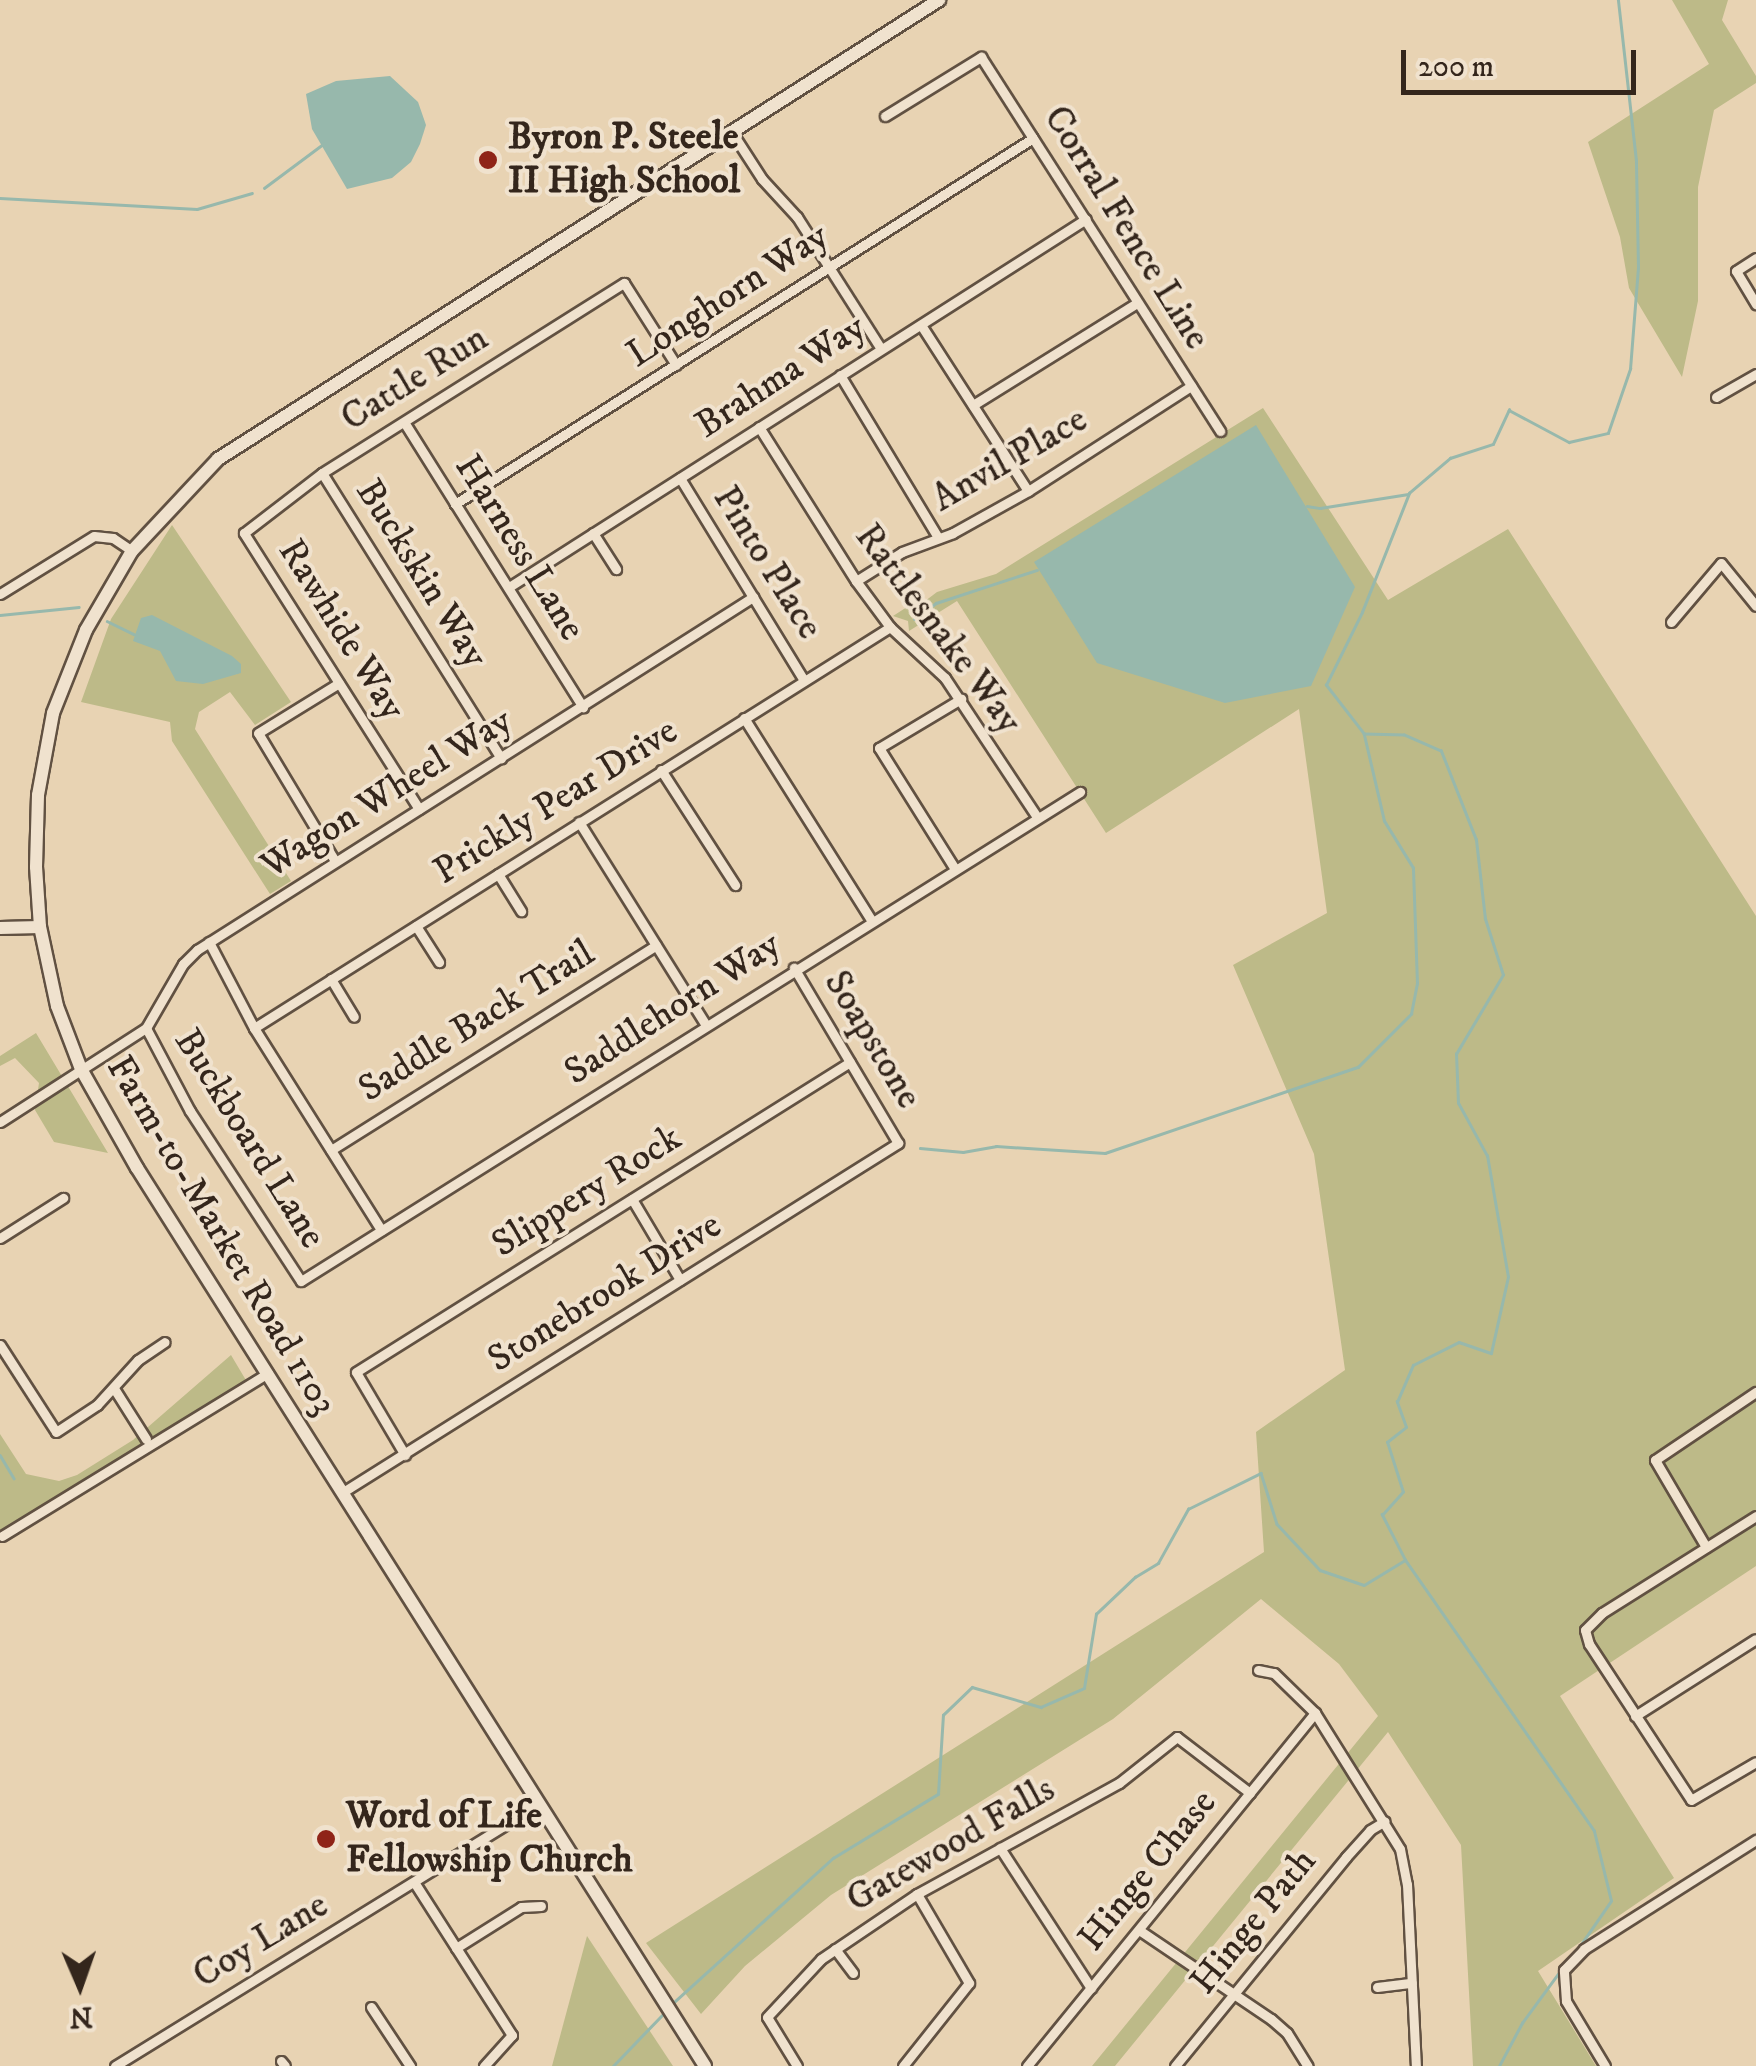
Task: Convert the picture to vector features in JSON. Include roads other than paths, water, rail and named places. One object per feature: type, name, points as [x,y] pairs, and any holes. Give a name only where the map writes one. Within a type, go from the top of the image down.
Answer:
[{"type":"main road","name":"Farm-to-Market Road 1103","points":[[705,2066],[137,1168],[82,1068],[57,1006],[40,926],[35,836],[42,762],[53,713],[82,640],[132,551],[201,474],[238,444],[938,0]]},
{"type":"main road","points":[[0,928],[40,926]]},
{"type":"street","name":"Corral Fence Line","points":[[885,116],[982,57],[1220,430]]},
{"type":"street","points":[[731,131],[762,179],[796,216],[880,349]]},
{"type":"street","name":"Longhorn Way","points":[[455,504],[1033,138]]},
{"type":"street","name":"Brahma Way","points":[[509,587],[1086,220]]},
{"type":"street","points":[[1756,258],[1736,271],[1756,304]]},
{"type":"street","name":"Cattle Run","points":[[244,534],[322,473],[624,283],[676,365]]},
{"type":"street","points":[[972,404],[1137,303]]},
{"type":"street","points":[[921,325],[1028,491]]},
{"type":"street","points":[[840,374],[937,536]]},
{"type":"street","points":[[1716,397],[1756,374]]},
{"type":"street","name":"Anvil Place","points":[[856,581],[937,536],[953,534],[1028,491],[1191,386]]},
{"type":"street","name":"Harness Lane","points":[[404,422],[582,707]]},
{"type":"street","name":"Rattlesnake Way","points":[[759,427],[856,581],[890,627],[945,678],[1037,818]]},
{"type":"street","name":"Buckskin Way","points":[[322,473],[501,758]]},
{"type":"street","name":"Pinto Place","points":[[680,478],[804,680]]},
{"type":"street","points":[[593,533],[616,569]]},
{"type":"street","name":"Rawhide Way","points":[[244,534],[419,809]]},
{"type":"street","points":[[0,594],[94,536],[114,538],[132,551]]},
{"type":"street","points":[[1671,622],[1721,563],[1730,569],[1756,606]]},
{"type":"street","name":"Wagon Wheel Way","points":[[0,1122],[146,1028],[183,964],[209,942],[753,597]]},
{"type":"street","name":"Prickly Pear Drive","points":[[254,1028],[890,627]]},
{"type":"street","points":[[336,861],[258,734],[339,683]]},
{"type":"street","points":[[955,869],[880,748],[960,698]]},
{"type":"street","points":[[744,718],[871,920]]},
{"type":"street","points":[[661,770],[734,885]]},
{"type":"street","name":"Saddlehorn Way","points":[[301,1281],[1080,792]]},
{"type":"street","points":[[580,822],[706,1025]]},
{"type":"street","points":[[498,874],[521,911]]},
{"type":"street","points":[[416,926],[439,962]]},
{"type":"street","points":[[209,942],[254,1028],[381,1230]]},
{"type":"street","name":"Saddle Back Trail","points":[[331,1150],[656,944]]},
{"type":"street","name":"Soapstone","points":[[794,968],[898,1143]]},
{"type":"street","points":[[331,980],[354,1017]]},
{"type":"street","name":"Buckboard Lane","points":[[146,1028],[182,1097],[301,1281]]},
{"type":"street","name":"Slippery Rock","points":[[405,1455],[356,1372],[850,1062]]},
{"type":"street","name":"Stonebrook Drive","points":[[343,1492],[898,1143]]},
{"type":"street","points":[[0,1238],[63,1198]]},
{"type":"street","points":[[632,1199],[680,1280]]},
{"type":"street","points":[[0,1345],[56,1432],[115,1390],[138,1360],[164,1342]]},
{"type":"street","points":[[2,1536],[268,1373]]},
{"type":"street","points":[[115,1390],[146,1439]]},
{"type":"street","points":[[1706,1548],[1655,1460],[1756,1392]]},
{"type":"street","points":[[1756,1516],[1588,1624],[1589,1644],[1691,1800],[1756,1762]]},
{"type":"street","points":[[1635,1716],[1756,1640]]},
{"type":"street","points":[[1258,1670],[1274,1673],[1315,1713],[1384,1821],[1405,1864],[1416,2066]]},
{"type":"street","name":"Hinge Chase","points":[[1028,2066],[1315,1713]]},
{"type":"street","name":"Gatewood Falls","points":[[797,2066],[767,2017],[835,1949],[917,1894],[1119,1783],[1176,1738],[1250,1793]]},
{"type":"street","name":"Coy Lane","points":[[115,2066],[540,1804]]},
{"type":"street","name":"Hinge Path","points":[[1176,2066],[1370,1830],[1384,1821]]},
{"type":"street","points":[[1605,2066],[1566,2001],[1564,1970],[1584,1948],[1756,1840]]},
{"type":"street","points":[[1000,1848],[1091,1988]]},
{"type":"street","points":[[414,1882],[512,2035],[484,2066]]},
{"type":"street","points":[[903,2066],[969,1984],[917,1894]]},
{"type":"street","points":[[456,1948],[521,1908],[541,1906]]},
{"type":"street","points":[[1139,1930],[1287,2033],[1308,2066]]},
{"type":"street","points":[[835,1949],[852,1973]]},
{"type":"street","points":[[1377,1987],[1412,1983]]},
{"type":"street","points":[[371,2007],[410,2066]]},
{"type":"water","points":[[390,76],[418,102],[426,125],[420,144],[411,162],[392,178],[347,189],[312,129],[306,94],[336,81]]},
{"type":"water","points":[[1256,425],[1355,587],[1311,686],[1225,703],[1097,663],[1034,562]]},
{"type":"water","points":[[152,615],[232,656],[241,664],[241,673],[203,684],[176,681],[160,651],[133,641],[141,618]]},
{"type":"waterway","points":[[1575,1953],[1611,1901],[1594,1831],[1405,1560],[1382,1515],[1403,1492],[1387,1442],[1406,1427],[1397,1402],[1413,1365],[1459,1342],[1491,1353],[1508,1277],[1487,1156],[1458,1103],[1456,1054],[1503,975],[1485,919],[1476,840],[1441,751],[1404,735],[1364,734],[1326,685],[1362,612],[1409,493],[1450,458],[1493,444],[1509,410],[1569,442],[1608,433],[1630,369],[1638,268],[1636,161],[1618,0]]},
{"type":"waterway","points":[[264,188],[323,144]]},
{"type":"waterway","points":[[0,198],[197,209],[252,193]]},
{"type":"waterway","points":[[1307,506],[1320,508],[1408,494]]},
{"type":"waterway","points":[[914,619],[936,603],[1037,570]]},
{"type":"waterway","points":[[0,615],[79,607]]},
{"type":"waterway","points":[[107,621],[134,634]]},
{"type":"waterway","points":[[920,1148],[963,1152],[996,1146],[1105,1153],[1358,1067],[1411,1014],[1417,984],[1413,868],[1384,821],[1364,735]]},
{"type":"waterway","points":[[0,1455],[14,1478]]},
{"type":"waterway","points":[[673,2003],[833,1858],[938,1794],[943,1715],[972,1687],[1041,1707],[1084,1688],[1096,1614],[1135,1577],[1158,1563],[1188,1509],[1261,1473],[1277,1524],[1320,1570],[1364,1585],[1405,1560]]},
{"type":"waterway","points":[[1499,2066],[1522,2023],[1560,1971]]},
{"type":"waterway","points":[[613,2066],[663,2014]]},
{"type":"place","name":"Byron P. Steele II High School","points":[[488,160]]},
{"type":"place","name":"Word of Life Fellowship Church","points":[[326,1839]]}]
